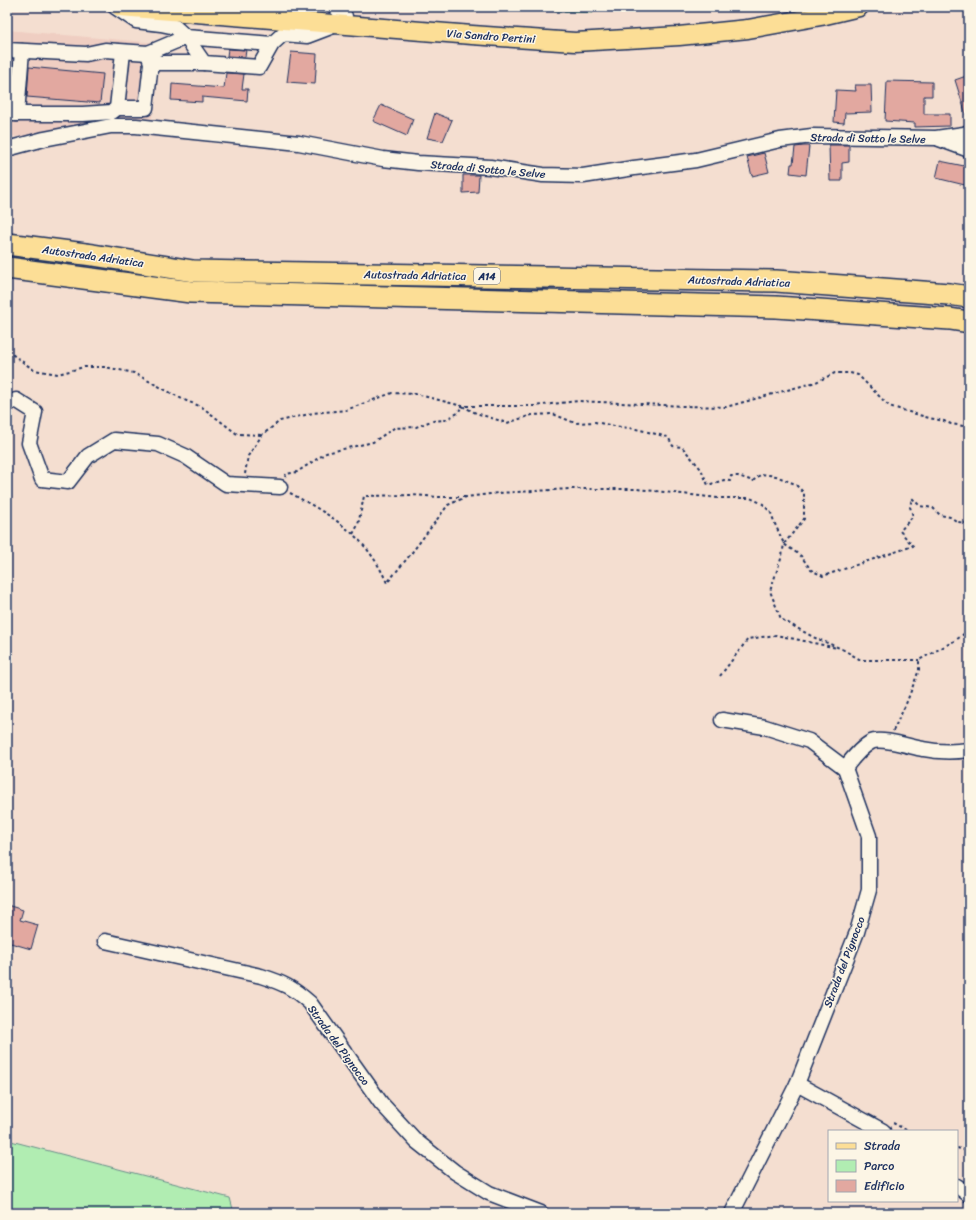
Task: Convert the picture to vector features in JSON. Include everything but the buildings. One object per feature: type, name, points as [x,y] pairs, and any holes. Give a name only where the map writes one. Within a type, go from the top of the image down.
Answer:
[{"type":"highway","name":"Autostrada Adriatica","points":[[7,244],[94,255],[192,271],[776,281],[949,294],[969,297]]},
{"type":"highway","name":"Autostrada Adriatica","points":[[7,268],[192,292],[776,306],[950,319],[969,322]]},
{"type":"main road","name":"Via Sandro Pertini","points":[[120,7],[340,16],[472,35],[575,42],[679,36],[748,29],[821,16],[860,7]]},
{"type":"main road","name":"Via Sandro Pertini","points":[[236,7],[473,27],[546,31],[678,27],[745,20],[817,7]]},
{"type":"street","points":[[115,7],[136,22],[162,24],[175,27],[186,36],[204,63]]},
{"type":"street","points":[[7,50],[86,54],[105,50],[150,58],[259,68],[274,41],[283,34],[307,36],[340,16]]},
{"type":"street","points":[[150,58],[186,36],[272,44]]},
{"type":"street","points":[[22,51],[12,114],[83,114],[112,112],[116,108],[123,52]]},
{"type":"street","points":[[116,108],[146,108],[150,58]]},
{"type":"street","name":"Strada di Sotto le Selve","points":[[7,149],[44,139],[111,126],[136,126],[299,143],[383,159],[418,163],[490,167],[543,175],[583,176],[696,160],[780,140],[812,136],[936,138],[967,136]]},
{"type":"street","points":[[936,138],[969,150]]},
{"type":"street","points":[[7,404],[16,400],[35,412],[29,443],[42,479],[68,482],[88,456],[114,440],[158,444],[185,456],[226,484],[280,487]]},
{"type":"street","points":[[722,720],[765,727],[809,741],[845,768],[853,758],[872,742],[888,742],[923,750],[955,752],[969,750]]},
{"type":"street","name":"Strada del Pignocco","points":[[732,1213],[797,1084],[857,932],[869,890],[869,836],[845,768]]},
{"type":"street","name":"Strada del Pignocco","points":[[105,941],[261,976],[281,983],[298,992],[310,1003],[381,1103],[416,1141],[455,1172],[489,1193],[541,1213]]},
{"type":"street","points":[[797,1084],[881,1130]]},
{"type":"street","points":[[958,1187],[969,1195]]},
{"type":"path","points":[[7,352],[34,370],[58,374],[84,367],[105,367],[134,373],[184,400],[202,407],[237,434],[262,435]]},
{"type":"path","points":[[462,406],[534,406],[578,401],[726,407],[816,382],[835,373],[850,373],[858,375],[890,406],[951,424],[969,426]]},
{"type":"path","points":[[246,485],[245,471],[248,456],[262,435],[280,421],[313,413],[346,410],[392,393],[416,394],[462,406],[476,413],[507,423],[532,415],[552,414],[575,423],[595,422],[636,429],[668,438],[674,446],[682,447],[701,470],[708,485],[724,480],[730,481],[731,476],[738,476],[753,481],[761,474],[776,476],[795,484],[804,493],[804,519],[784,544],[782,556],[770,591],[781,619],[813,637],[842,649],[861,660],[919,660],[956,640],[969,630]]},
{"type":"path","points":[[462,406],[458,413],[445,420],[431,421],[416,427],[394,428],[373,442],[326,453],[297,472],[286,474],[280,487],[328,514],[353,534],[372,556],[387,583],[448,505],[466,497]]},
{"type":"path","points":[[353,534],[358,525],[364,496],[466,497],[514,492],[570,489],[637,489],[718,498],[750,498],[763,504],[771,513],[784,544],[801,556],[811,570],[823,576],[913,546],[900,531],[913,516],[910,507],[912,498],[920,506],[933,508],[940,515],[950,517],[958,522],[969,524]]},
{"type":"path","points":[[720,676],[748,640],[776,635],[842,649]]},
{"type":"path","points":[[888,742],[906,704],[919,670],[919,660]]},
{"type":"path","points":[[958,1148],[969,1151]]},
{"type":"shaded area","points":[[7,30],[157,43],[152,118],[27,137],[7,136]]},
{"type":"green space","points":[[487,7],[593,7],[593,13]]},
{"type":"green space","points":[[7,1140],[230,1198],[234,1213],[7,1213]]}]
